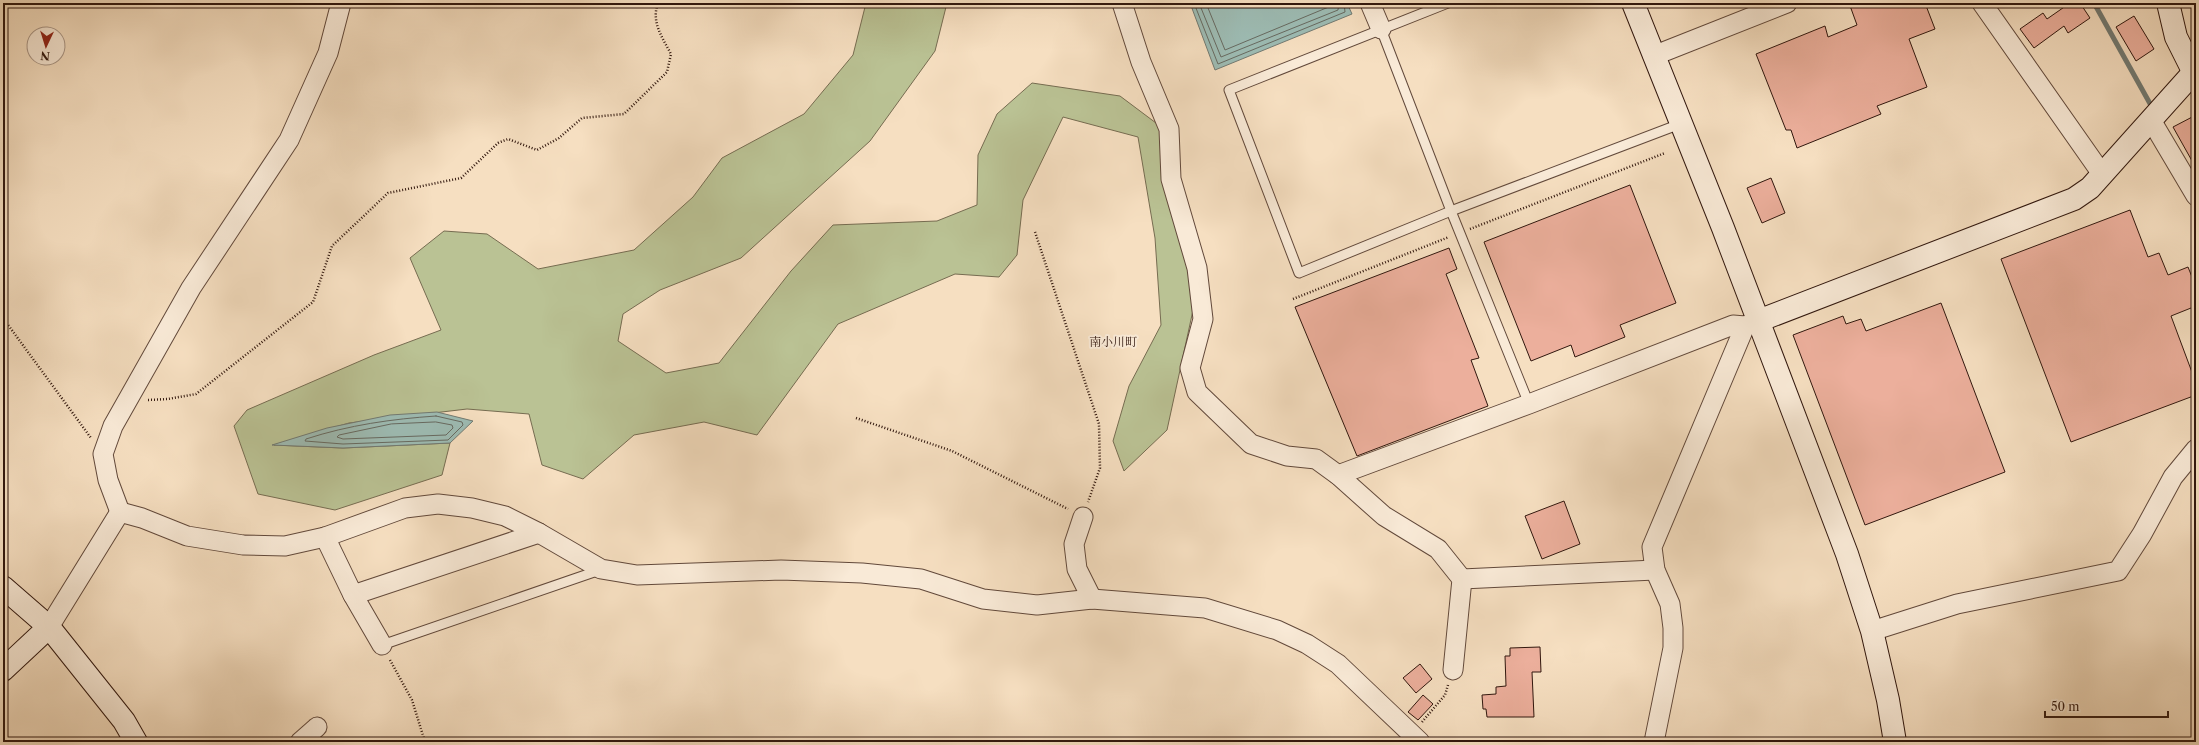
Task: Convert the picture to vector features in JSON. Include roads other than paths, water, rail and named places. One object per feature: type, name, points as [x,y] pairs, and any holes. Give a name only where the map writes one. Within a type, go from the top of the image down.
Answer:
[{"type":"street","points":[[120,512],[108,480],[103,454],[113,426],[191,288],[289,140],[328,53],[341,3]]},
{"type":"street","points":[[1122,3],[1141,62],[1168,129],[1171,179],[1197,268],[1203,319],[1190,368],[1197,392],[1251,444],[1288,456],[1316,459],[1384,516],[1438,549],[1462,579],[1453,670]]},
{"type":"street","points":[[1370,3],[1381,29]]},
{"type":"street","points":[[1633,3],[1680,124],[1723,228],[1751,324],[1847,554],[1872,631],[1888,700],[1895,742]]},
{"type":"street","points":[[1653,56],[1788,3]]},
{"type":"street","points":[[1982,3],[2102,174]]},
{"type":"street","points":[[1338,476],[1733,325],[1751,324],[2074,199],[2090,188],[2195,73],[2176,37],[2168,3]]},
{"type":"street","points":[[2151,120],[2196,196]]},
{"type":"street","points":[[1654,742],[1673,648],[1673,628],[1670,604],[1656,570],[1652,547],[1751,324]]},
{"type":"street","points":[[1872,631],[1957,604],[2118,571],[2142,534],[2173,477],[2196,449]]},
{"type":"street","points":[[120,512],[142,518],[187,536],[243,545],[285,546],[325,537],[405,508],[438,504],[472,508],[505,516],[539,533],[601,569],[638,575],[781,570],[862,572],[921,579],[991,600],[1037,605],[1092,599],[1205,608],[1277,630],[1307,644],[1338,664],[1416,738]]},
{"type":"street","points":[[3,670],[49,628],[120,512]]},
{"type":"street","points":[[1084,517],[1074,544],[1077,569],[1092,599]]},
{"type":"street","points":[[353,595],[539,533]]},
{"type":"street","points":[[325,537],[353,595],[382,645]]},
{"type":"street","points":[[1462,579],[1656,570]]},
{"type":"street","points":[[3,587],[49,628],[124,721],[136,742]]},
{"type":"street","points":[[300,742],[317,727]]},
{"type":"lane","points":[[1448,3],[1229,90],[1299,273],[1451,211],[1680,124]]},
{"type":"lane","points":[[1381,29],[1451,211],[1529,404]]},
{"type":"lane","points":[[382,645],[601,569]]},
{"type":"water","points":[[1190,3],[1347,3],[1352,14],[1215,70]]},
{"type":"water","points":[[437,412],[473,421],[450,443],[343,448],[272,445],[327,428],[390,415]]},
{"type":"waterway","points":[[2094,3],[2153,109]]},
{"type":"district","name":"南小川町","points":[[1113,342]]}]
